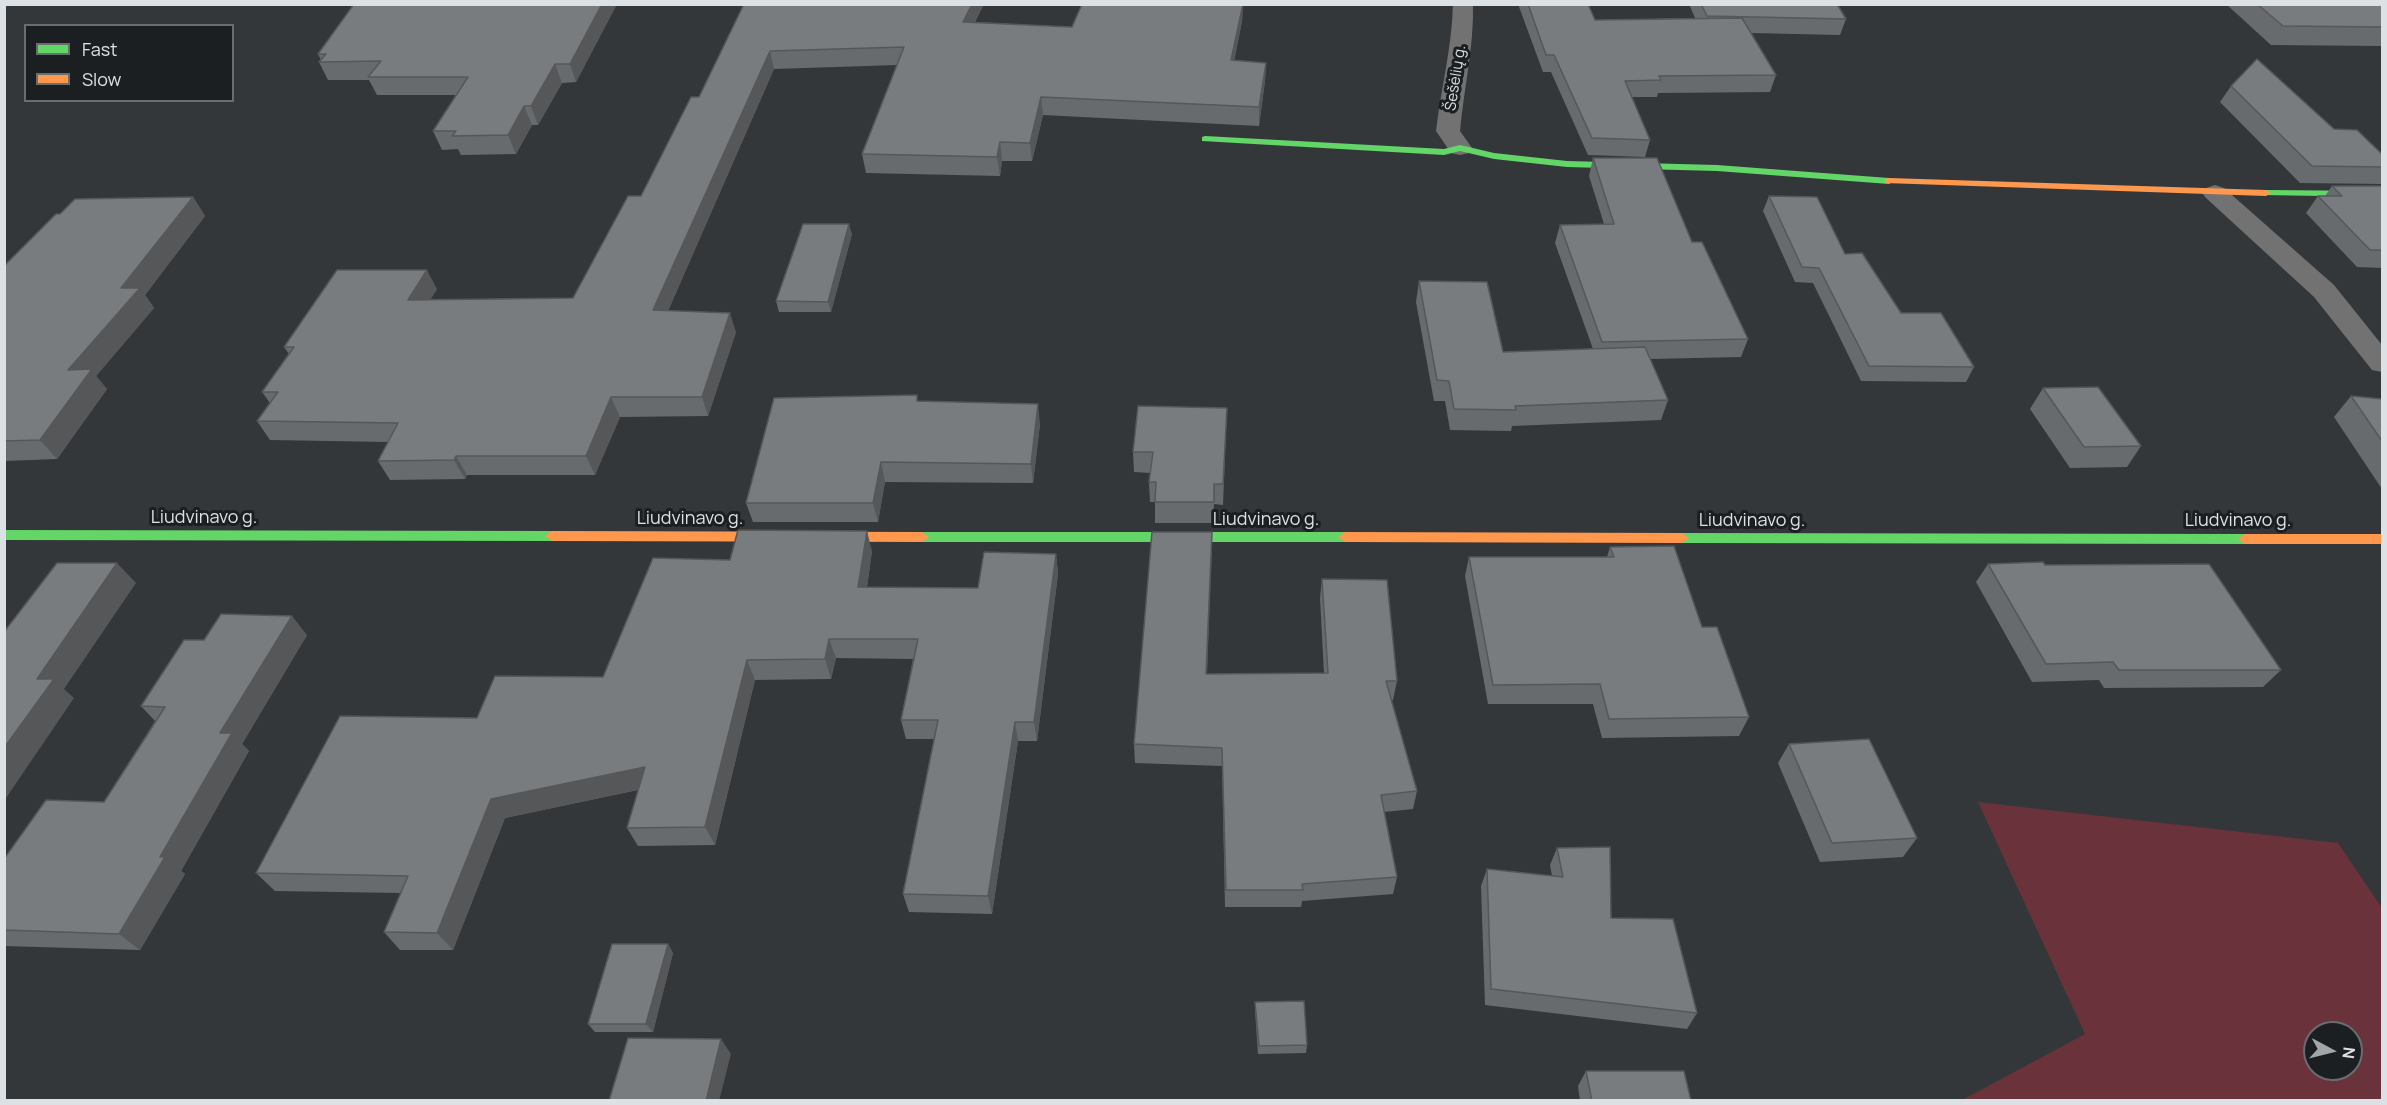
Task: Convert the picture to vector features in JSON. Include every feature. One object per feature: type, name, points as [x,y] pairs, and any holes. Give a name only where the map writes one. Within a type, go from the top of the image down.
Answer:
[{"type":"street","name":"Šešėlių g.","points":[[1460,148],[1448,131],[1452,90],[1463,36],[1463,4]]},
{"type":"street","points":[[1205,139],[1444,152],[1460,148],[1494,156],[1567,164],[1717,168],[1898,182],[2215,193],[2382,194]]},
{"type":"street","points":[[2215,193],[2324,291],[2382,363]]},
{"type":"street","name":"Liudvinavo g.","points":[[4,535],[2382,539]]},
{"type":"shaded area","points":[[1978,802],[2338,843],[2382,908],[2382,1100],[1962,1100],[2085,1034]]},
{"type":"building","points":[[354,4],[602,4],[570,64],[555,64],[531,106],[524,106],[508,135],[452,136],[456,131],[433,131],[468,77],[368,77],[381,61],[319,62],[326,54],[318,54]]},
{"type":"building","points":[[744,4],[972,4],[963,22],[1072,27],[1082,4],[1243,4],[1231,60],[1266,63],[1259,107],[1041,97],[1030,143],[1000,142],[997,157],[862,154],[904,47],[770,51],[653,310],[730,313],[702,397],[611,397],[586,456],[456,456],[454,460],[378,461],[398,423],[257,421],[278,392],[262,392],[294,347],[284,347],[337,270],[427,270],[408,300],[573,298],[628,196],[641,196],[691,97],[699,97]]},
{"type":"building","points":[[1528,4],[1588,4],[1595,20],[1742,18],[1776,75],[1659,76],[1661,80],[1625,81],[1650,140],[1592,138],[1554,55],[1546,55]]},
{"type":"building","points":[[1701,4],[1837,4],[1846,19],[1707,16]]},
{"type":"building","points":[[2257,4],[2382,4],[2382,27],[2283,26]]},
{"type":"building","points":[[2257,59],[2334,129],[2357,130],[2382,154],[2382,167],[2312,166],[2231,86]]},
{"type":"building","points":[[1593,158],[1657,158],[1692,242],[1702,242],[1748,339],[1602,342],[1560,225],[1614,224]]},
{"type":"building","points":[[2332,186],[2382,186],[2382,250],[2370,250],[2318,196],[2342,196]]},
{"type":"building","points":[[1769,196],[1817,197],[1845,254],[1862,253],[1901,313],[1941,313],[1974,367],[1869,366],[1819,268],[1802,267]]},
{"type":"building","points":[[193,197],[121,288],[140,288],[68,370],[92,369],[40,440],[4,441],[4,266],[56,214],[60,214],[75,199]]},
{"type":"building","points":[[803,224],[849,224],[828,302],[776,301]]},
{"type":"building","points":[[1419,281],[1487,282],[1503,352],[1645,347],[1668,400],[1515,406],[1516,410],[1454,409],[1449,381],[1437,380]]},
{"type":"building","points":[[2098,387],[2141,446],[2084,447],[2043,388]]},
{"type":"building","points":[[917,395],[917,401],[1038,404],[1031,464],[881,462],[873,503],[746,503],[774,398]]},
{"type":"building","points":[[2351,396],[2382,399],[2382,441]]},
{"type":"building","points":[[1138,406],[1227,408],[1223,484],[1214,484],[1214,502],[1155,502],[1156,482],[1149,482],[1153,452],[1133,452]]},
{"type":"building","points":[[738,530],[867,531],[858,587],[978,588],[984,552],[1056,554],[1034,722],[1015,722],[988,896],[903,894],[938,720],[901,720],[918,639],[829,639],[825,659],[747,660],[705,827],[627,828],[645,767],[491,799],[437,933],[384,932],[408,876],[256,873],[340,716],[477,718],[495,676],[603,677],[653,558],[730,560]]},
{"type":"building","points":[[1152,532],[1212,532],[1206,674],[1328,673],[1322,579],[1387,580],[1397,681],[1386,681],[1417,791],[1381,795],[1397,877],[1302,884],[1303,890],[1226,890],[1222,748],[1134,744]]},
{"type":"building","points":[[1674,546],[1702,627],[1717,627],[1749,717],[1609,719],[1600,684],[1493,685],[1469,557],[1614,557],[1610,547]]},
{"type":"building","points":[[2043,562],[2045,565],[2209,564],[2281,670],[2119,670],[2113,662],[2046,664],[1988,564]]},
{"type":"building","points":[[57,563],[117,563],[37,679],[54,679],[4,748],[4,632]]},
{"type":"building","points":[[221,614],[292,616],[220,733],[232,733],[160,857],[165,857],[119,934],[4,930],[4,859],[46,800],[104,802],[165,707],[141,706],[184,640],[204,640]]},
{"type":"building","points":[[1869,739],[1917,838],[1832,843],[1789,744]]},
{"type":"building","points":[[1610,847],[1611,918],[1673,919],[1697,1013],[1491,989],[1487,869],[1563,877],[1557,848]]},
{"type":"building","points":[[612,944],[668,944],[646,1024],[588,1024]]},
{"type":"building","points":[[1304,1001],[1307,1045],[1259,1046],[1255,1002]]},
{"type":"building","points":[[628,1038],[721,1039],[706,1101],[609,1101]]},
{"type":"building","points":[[1586,1071],[1684,1071],[1691,1101],[1592,1101]]},
{"type":"traffic: fast","points":[[1205,139],[1444,152],[1460,148],[1494,156],[1567,164],[1717,168],[1889,181]]},
{"type":"traffic: fast","points":[[2266,193],[2382,194]]},
{"type":"traffic: fast","points":[[4,535],[552,536]]},
{"type":"traffic: fast","points":[[922,537],[1345,537]]},
{"type":"traffic: fast","points":[[1682,538],[2245,539]]},
{"type":"traffic: slow","points":[[1889,181],[2266,193]]},
{"type":"traffic: slow","points":[[552,536],[922,537]]},
{"type":"traffic: slow","points":[[1345,537],[1682,538]]},
{"type":"traffic: slow","points":[[2245,539],[2382,539]]}]
